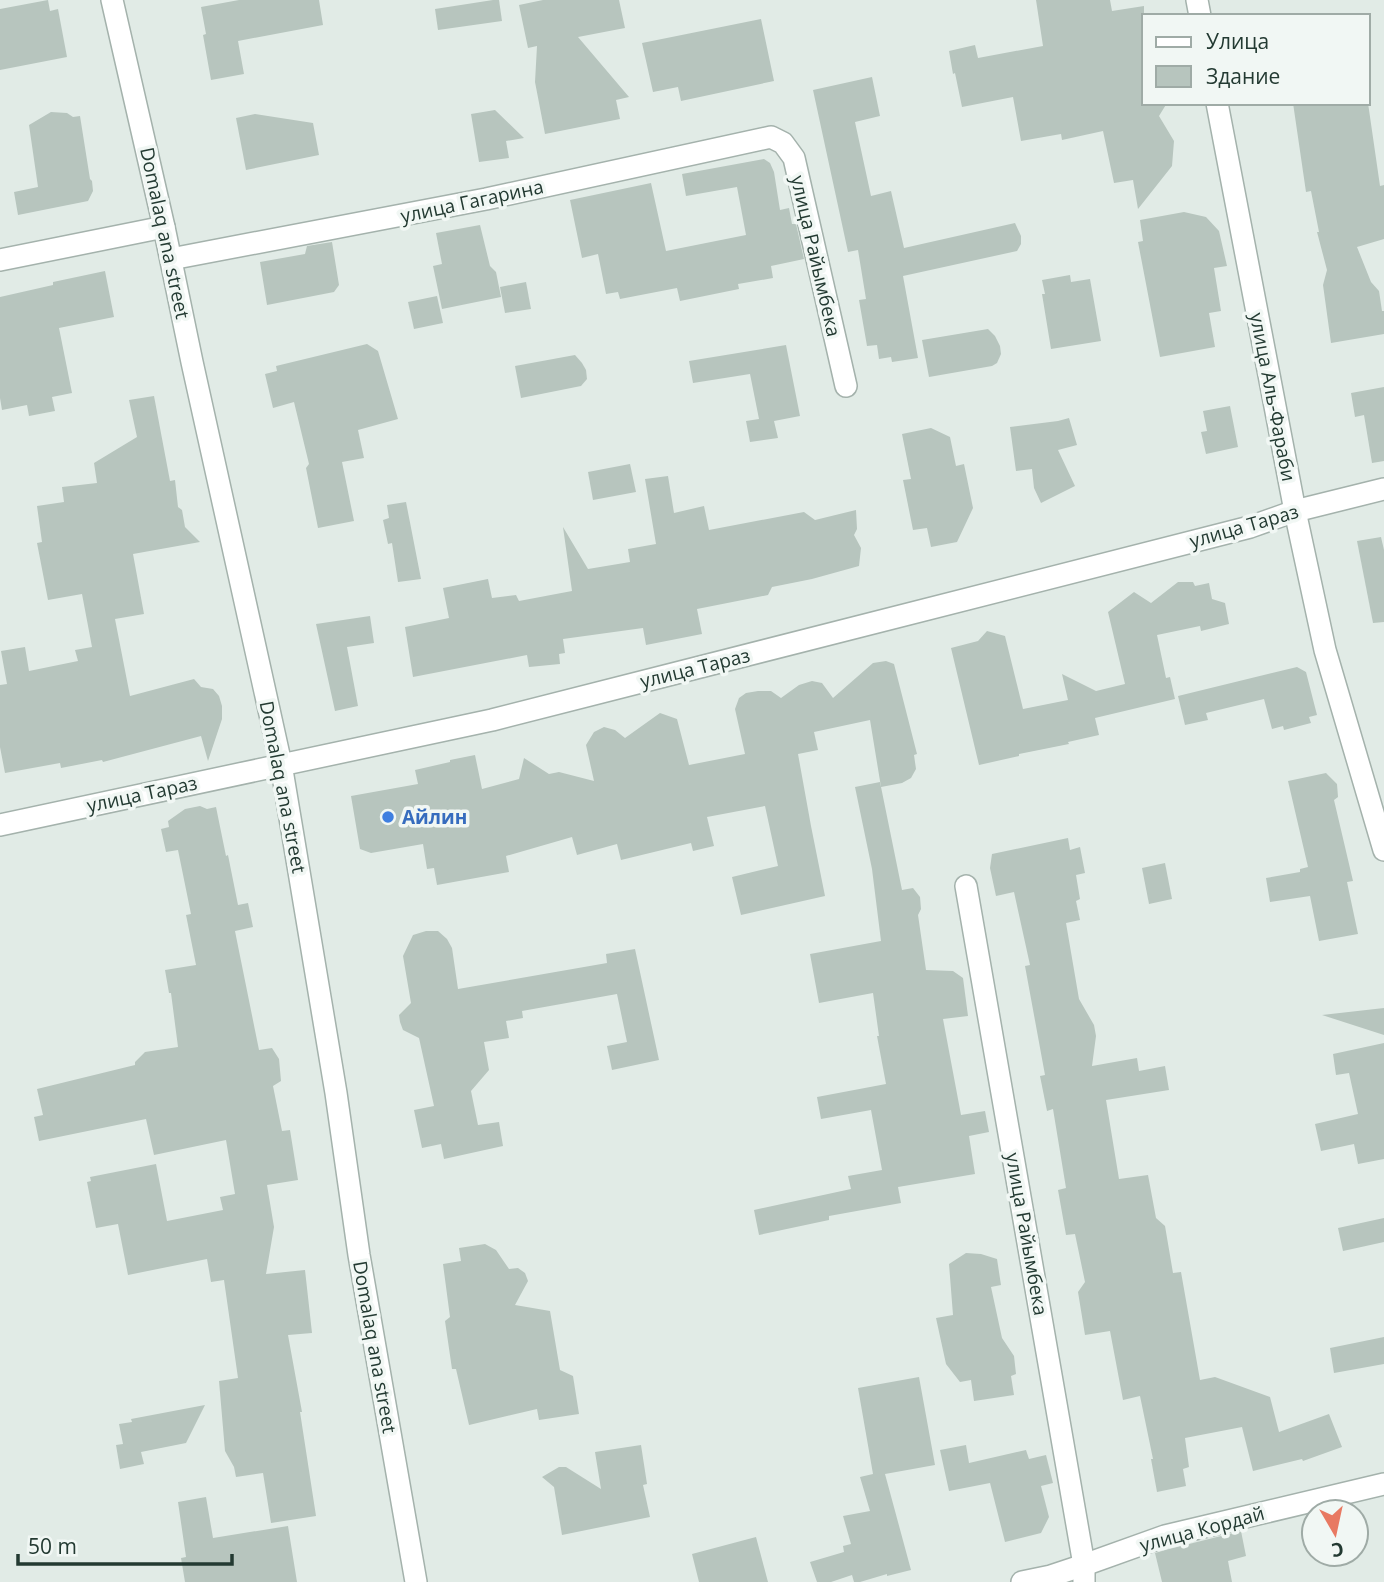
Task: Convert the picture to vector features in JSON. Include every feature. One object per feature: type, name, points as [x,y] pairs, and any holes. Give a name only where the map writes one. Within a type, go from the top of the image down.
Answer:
[{"type":"street","name":"Domalaq ana street","points":[[112,0],[281,764],[336,1093],[359,1255],[416,1582]]},
{"type":"street","name":"улица Аль-Фараби","points":[[1217,105],[1325,650],[1384,850]]},
{"type":"street","name":"улица Гагарина","points":[[171,259],[486,199],[771,137]]},
{"type":"street","name":"улица Райымбека","points":[[771,137],[783,143],[794,158],[846,386]]},
{"type":"street","points":[[0,260],[164,227]]},
{"type":"street","name":"улица Тараз","points":[[0,825],[492,720],[1250,527],[1296,511],[1384,489]]},
{"type":"street","name":"улица Райымбека","points":[[966,886],[1084,1574]]},
{"type":"street","name":"улица Кордай","points":[[1022,1582],[1051,1576],[1084,1574],[1165,1536],[1384,1484]]},
{"type":"building","points":[[48,0],[50,11],[58,9],[67,57],[0,70],[0,9]]},
{"type":"building","points":[[239,0],[319,0],[323,25],[238,41],[244,74],[211,80],[201,7]]},
{"type":"building","points":[[499,0],[502,21],[438,30],[435,9]]},
{"type":"building","points":[[543,0],[619,0],[625,28],[578,37],[629,97],[616,100],[620,119],[545,134],[535,82],[537,46],[528,48],[519,5]]},
{"type":"building","points":[[1036,0],[1110,0],[1112,11],[1144,6],[1142,105],[1166,105],[1159,116],[1174,141],[1172,166],[1138,209],[1133,180],[1114,183],[1103,131],[1062,140],[1061,134],[1021,141],[1013,97],[962,107],[949,51],[975,45],[978,58],[1043,46]]},
{"type":"building","points":[[761,19],[774,81],[681,101],[678,87],[653,92],[642,43]]},
{"type":"building","points":[[872,77],[880,116],[855,122],[871,196],[891,191],[904,248],[1015,223],[1021,236],[1017,251],[903,276],[918,358],[892,362],[891,357],[879,359],[877,345],[867,346],[859,300],[866,299],[858,250],[848,252],[813,90]]},
{"type":"building","points":[[1293,105],[1368,105],[1380,186],[1384,185],[1384,239],[1357,247],[1371,282],[1379,291],[1384,311],[1384,334],[1331,343],[1323,285],[1327,270],[1317,232],[1311,191],[1306,192]]},
{"type":"building","points":[[495,110],[524,138],[506,141],[509,158],[479,162],[471,114]]},
{"type":"building","points":[[51,112],[80,116],[93,191],[88,201],[18,215],[14,192],[38,187],[29,125]]},
{"type":"building","points":[[255,114],[313,123],[319,155],[246,170],[236,118]]},
{"type":"building","points":[[764,159],[770,163],[774,172],[780,210],[789,208],[792,224],[796,224],[804,259],[771,266],[773,278],[738,284],[739,289],[680,301],[677,288],[620,299],[618,292],[606,294],[598,254],[582,258],[570,200],[651,183],[666,251],[746,235],[737,187],[686,196],[682,174]]},
{"type":"building","points":[[1184,212],[1206,217],[1219,231],[1227,266],[1214,268],[1221,311],[1209,313],[1215,347],[1160,357],[1138,242],[1143,241],[1140,220]]},
{"type":"building","points":[[480,225],[490,266],[496,272],[501,297],[442,309],[433,266],[442,264],[436,233]]},
{"type":"building","points":[[332,242],[339,285],[334,292],[267,305],[260,262],[305,254],[307,246]]},
{"type":"building","points":[[105,271],[114,317],[59,328],[72,393],[52,397],[55,411],[29,416],[27,405],[2,410],[0,297]]},
{"type":"building","points":[[1070,275],[1071,282],[1090,279],[1101,341],[1051,349],[1042,280]]},
{"type":"building","points":[[526,282],[531,309],[505,313],[500,287]]},
{"type":"building","points":[[437,296],[443,323],[414,329],[408,302]]},
{"type":"building","points":[[988,329],[1000,346],[1001,354],[997,363],[929,377],[922,340]]},
{"type":"building","points":[[367,344],[378,351],[398,419],[358,430],[364,458],[342,462],[354,521],[318,528],[306,468],[309,464],[294,402],[273,408],[265,374],[277,371],[276,366]]},
{"type":"building","points":[[786,345],[800,416],[774,421],[778,438],[750,442],[746,421],[759,419],[750,374],[693,383],[689,361]]},
{"type":"building","points":[[575,355],[586,370],[587,379],[581,386],[521,398],[515,366]]},
{"type":"building","points":[[1384,387],[1384,461],[1372,463],[1364,415],[1355,417],[1351,393]]},
{"type":"building","points":[[154,396],[170,481],[175,480],[178,507],[182,510],[185,527],[200,542],[133,554],[144,614],[115,619],[130,696],[194,679],[201,687],[213,689],[219,696],[222,719],[208,761],[201,736],[103,762],[102,760],[61,768],[60,763],[5,773],[0,747],[0,685],[7,684],[1,651],[25,647],[29,671],[78,661],[75,650],[92,647],[82,594],[48,600],[37,543],[42,542],[37,506],[64,502],[62,487],[97,483],[94,463],[137,437],[129,400]]},
{"type":"building","points":[[1230,406],[1238,447],[1206,454],[1201,432],[1207,431],[1203,411]]},
{"type":"building","points":[[1069,418],[1077,445],[1058,450],[1075,486],[1041,503],[1034,488],[1032,469],[1016,471],[1010,427]]},
{"type":"building","points":[[931,428],[950,437],[956,466],[964,464],[973,508],[957,542],[931,547],[927,528],[913,530],[903,480],[911,479],[902,434]]},
{"type":"building","points":[[630,464],[636,492],[593,500],[588,472]]},
{"type":"building","points":[[668,476],[674,513],[704,506],[709,530],[804,512],[815,520],[856,510],[857,529],[854,535],[861,548],[859,566],[772,587],[768,595],[697,609],[702,634],[646,645],[643,628],[563,639],[565,653],[559,654],[560,664],[529,667],[527,655],[413,677],[405,627],[449,618],[443,588],[488,579],[492,598],[516,595],[519,601],[572,591],[563,527],[588,569],[630,562],[628,549],[656,544],[645,479]]},
{"type":"building","points":[[406,502],[421,579],[398,582],[392,543],[388,544],[383,520],[389,518],[387,505]]},
{"type":"building","points":[[1381,537],[1384,550],[1384,622],[1373,623],[1357,541]]},
{"type":"building","points":[[1178,582],[1193,582],[1195,586],[1209,583],[1212,599],[1225,603],[1229,624],[1201,631],[1200,626],[1157,635],[1166,678],[1170,677],[1175,699],[1095,718],[1099,735],[979,765],[951,648],[978,641],[987,631],[1005,636],[1023,709],[1068,700],[1062,674],[1096,691],[1125,684],[1108,612],[1134,592],[1151,603]]},
{"type":"building","points":[[370,616],[374,643],[347,647],[358,706],[335,711],[316,624]]},
{"type":"building","points":[[886,661],[894,664],[917,754],[914,755],[916,769],[911,778],[902,783],[881,787],[870,720],[814,732],[818,750],[798,754],[825,896],[741,915],[732,877],[778,866],[765,806],[707,817],[714,846],[693,851],[691,843],[621,860],[617,844],[577,855],[572,837],[506,856],[509,872],[437,885],[434,868],[427,869],[423,844],[371,853],[360,849],[351,796],[418,784],[415,770],[475,755],[482,789],[519,779],[524,758],[549,774],[559,772],[594,781],[586,745],[594,732],[604,727],[615,730],[625,738],[660,713],[677,719],[689,765],[745,754],[735,709],[739,698],[746,693],[771,691],[781,698],[799,685],[812,681],[822,683],[833,698],[873,663]]},
{"type":"building","points":[[1297,667],[1306,672],[1317,715],[1309,717],[1311,723],[1284,730],[1283,726],[1272,729],[1264,699],[1206,713],[1208,720],[1185,725],[1178,696]]},
{"type":"building","points":[[1326,773],[1337,784],[1338,797],[1334,800],[1353,881],[1347,882],[1358,934],[1319,941],[1310,896],[1270,902],[1266,878],[1300,872],[1300,869],[1308,867],[1288,781]]},
{"type":"building","points":[[880,782],[902,890],[913,888],[920,897],[921,909],[918,915],[926,970],[953,971],[963,978],[968,1016],[943,1019],[961,1115],[985,1111],[989,1132],[969,1136],[975,1174],[898,1187],[901,1203],[829,1216],[829,1220],[759,1235],[754,1210],[851,1189],[848,1176],[882,1170],[871,1110],[821,1119],[817,1097],[886,1084],[877,1036],[873,993],[819,1003],[810,954],[881,941],[872,869],[855,787]]},
{"type":"building","points":[[200,806],[207,809],[216,807],[238,905],[248,903],[253,927],[235,931],[259,1050],[272,1048],[279,1059],[281,1081],[273,1086],[282,1131],[290,1130],[298,1180],[267,1185],[274,1227],[266,1274],[305,1270],[312,1333],[288,1335],[316,1516],[271,1523],[263,1473],[236,1477],[225,1451],[219,1381],[238,1378],[224,1280],[211,1282],[207,1259],[128,1275],[118,1224],[96,1228],[87,1182],[91,1181],[90,1177],[156,1164],[167,1221],[223,1210],[220,1197],[235,1194],[226,1140],[154,1155],[146,1119],[39,1141],[34,1117],[43,1115],[37,1089],[135,1065],[145,1052],[178,1047],[165,970],[196,965],[186,915],[191,914],[178,850],[166,852],[161,829],[169,827],[168,821],[185,809]]},
{"type":"building","points":[[1068,838],[1070,850],[1080,847],[1085,873],[1076,875],[1080,899],[1076,901],[1080,920],[1066,923],[1079,999],[1094,1025],[1096,1036],[1092,1066],[1137,1058],[1139,1071],[1165,1066],[1169,1090],[1106,1100],[1119,1179],[1148,1175],[1156,1218],[1165,1226],[1173,1273],[1181,1272],[1200,1380],[1215,1377],[1270,1397],[1279,1432],[1329,1414],[1342,1447],[1303,1461],[1302,1459],[1253,1471],[1242,1427],[1185,1438],[1189,1467],[1183,1469],[1186,1486],[1157,1492],[1140,1396],[1123,1400],[1110,1331],[1085,1335],[1078,1292],[1085,1282],[1075,1234],[1066,1235],[1058,1190],[1066,1188],[1053,1109],[1047,1111],[1040,1076],[1045,1075],[1025,966],[1030,965],[1014,892],[996,896],[990,868],[992,854]]},
{"type":"building","points":[[1165,863],[1172,899],[1149,904],[1142,868]]},
{"type":"building","points":[[438,931],[452,948],[458,989],[607,963],[606,954],[635,949],[659,1060],[612,1070],[607,1046],[627,1042],[617,994],[522,1011],[523,1018],[506,1021],[509,1038],[484,1042],[489,1070],[471,1091],[478,1125],[499,1122],[503,1146],[444,1159],[441,1144],[422,1148],[414,1110],[434,1106],[419,1038],[403,1030],[399,1015],[411,1003],[403,956],[413,935]]},
{"type":"building","points":[[1384,1008],[1384,1035],[1322,1015]]},
{"type":"building","points":[[1384,1043],[1384,1159],[1358,1164],[1354,1144],[1321,1151],[1315,1124],[1358,1114],[1349,1073],[1336,1075],[1333,1054]]},
{"type":"building","points":[[1384,1218],[1384,1242],[1343,1251],[1338,1228]]},
{"type":"building","points":[[485,1244],[496,1250],[509,1269],[518,1268],[525,1273],[528,1281],[515,1305],[550,1311],[560,1370],[573,1376],[579,1414],[539,1420],[537,1409],[469,1425],[456,1369],[452,1369],[445,1321],[450,1317],[443,1264],[461,1261],[459,1248]]},
{"type":"building","points":[[966,1253],[997,1259],[1001,1285],[991,1287],[1002,1338],[1014,1356],[1016,1374],[1011,1376],[1014,1395],[974,1401],[971,1380],[960,1382],[946,1364],[936,1318],[953,1315],[949,1264]]},
{"type":"building","points":[[1384,1337],[1384,1364],[1334,1373],[1330,1348]]},
{"type":"building","points":[[919,1377],[935,1465],[885,1474],[911,1570],[860,1582],[854,1582],[852,1575],[831,1582],[817,1582],[810,1562],[844,1552],[843,1546],[851,1544],[843,1516],[870,1511],[860,1477],[873,1474],[858,1388]]},
{"type":"building","points":[[205,1405],[186,1443],[141,1452],[144,1464],[120,1469],[116,1445],[123,1444],[119,1424],[132,1422],[131,1419]]},
{"type":"building","points":[[641,1445],[647,1484],[643,1485],[650,1517],[562,1535],[554,1487],[542,1477],[559,1467],[566,1467],[601,1489],[595,1452]]},
{"type":"building","points":[[966,1445],[969,1463],[1026,1450],[1029,1459],[1046,1455],[1053,1483],[1041,1486],[1049,1517],[1041,1533],[1005,1542],[990,1483],[949,1491],[940,1450]]},
{"type":"building","points":[[206,1497],[213,1538],[288,1526],[297,1582],[185,1582],[181,1558],[186,1557],[178,1502]]},
{"type":"building","points":[[1241,1531],[1246,1556],[1228,1561],[1232,1582],[1162,1582],[1155,1553]]},
{"type":"building","points":[[756,1537],[768,1582],[699,1582],[692,1554]]},
{"type":"place","name":"Айлин","points":[[388,817]]}]
